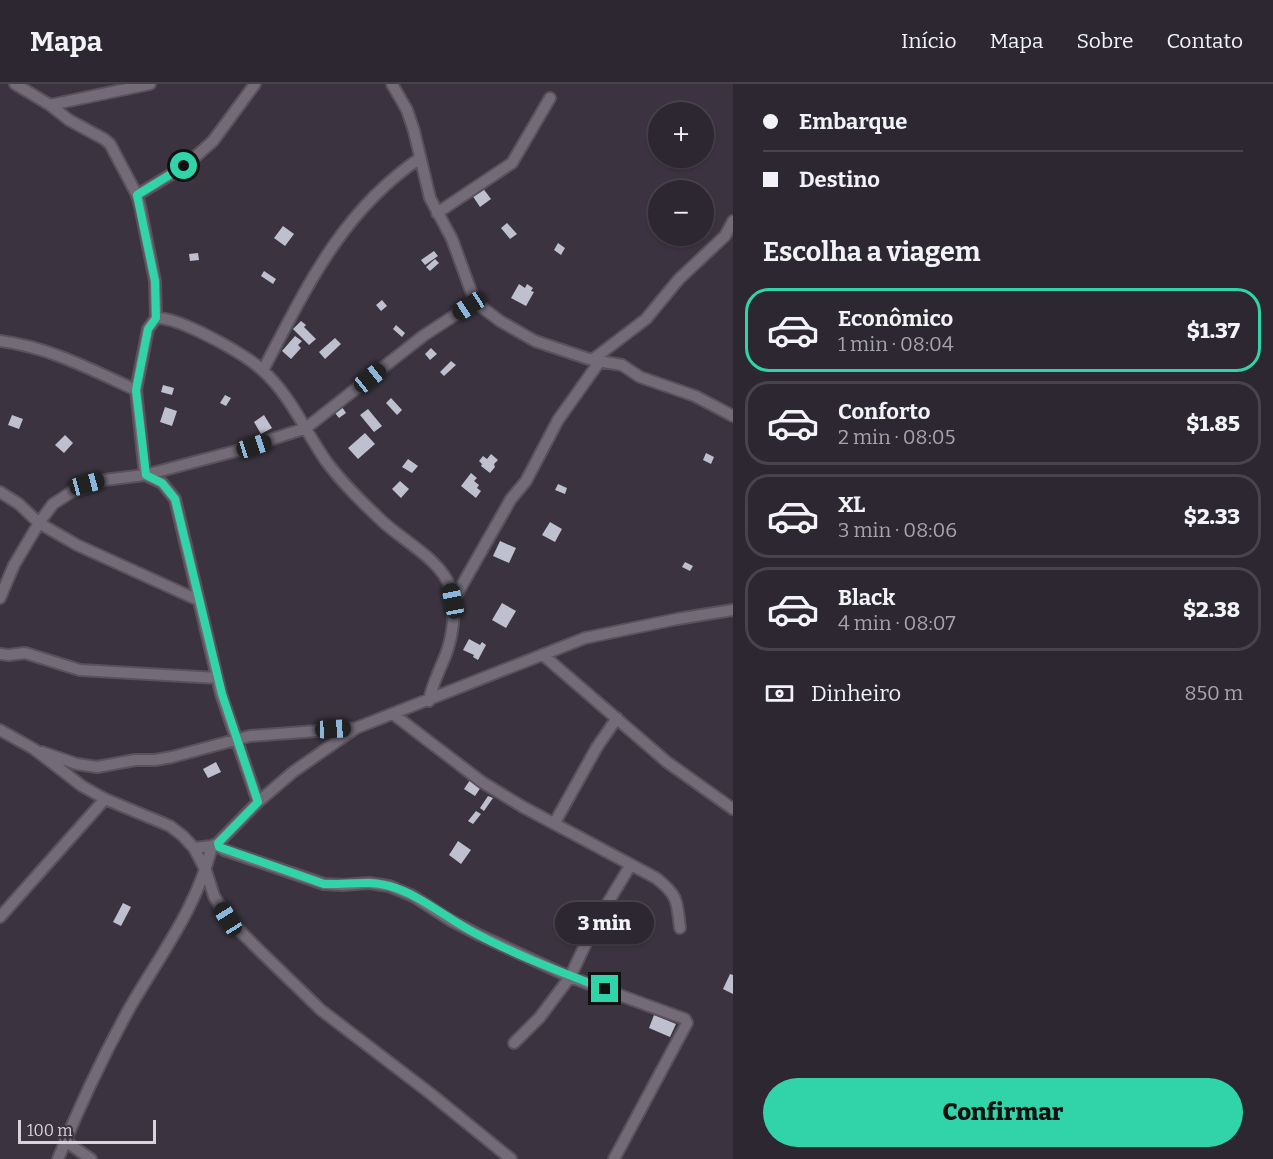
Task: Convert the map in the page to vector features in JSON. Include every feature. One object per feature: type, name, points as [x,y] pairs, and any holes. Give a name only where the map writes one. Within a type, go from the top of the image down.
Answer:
[{"type":"street","points":[[15,84],[110,144],[137,195],[155,281],[156,318],[148,329],[136,390],[146,475]]},
{"type":"street","points":[[50,105],[119,87],[150,84]]},
{"type":"street","points":[[137,195],[184,166],[213,141],[253,84]]},
{"type":"street","points":[[392,84],[407,110],[430,198],[452,239],[474,302],[500,321],[535,341],[596,360],[622,365],[640,377],[695,396],[733,416]]},
{"type":"street","points":[[437,213],[508,168],[550,98]]},
{"type":"street","points":[[263,370],[335,240],[370,199],[420,158]]},
{"type":"street","points":[[453,601],[511,499],[526,480],[558,420],[596,360],[646,319],[679,279],[724,236],[733,221]]},
{"type":"street","points":[[0,598],[14,565],[39,523],[53,504],[72,491],[104,480],[146,475],[236,451],[306,428],[423,336],[474,302]]},
{"type":"street","points":[[156,318],[177,323],[221,343],[263,370],[285,397],[333,470],[384,524],[443,572],[453,601],[451,635],[429,701]]},
{"type":"street","points":[[0,341],[48,350],[136,390]]},
{"type":"street","points":[[146,475],[162,483],[175,499],[218,678],[258,802]]},
{"type":"street","points":[[0,492],[19,504],[39,523],[77,545],[198,600]]},
{"type":"street","points":[[448,582],[463,583]]},
{"type":"street","points":[[58,1159],[92,1079],[130,1007],[179,929],[206,871],[215,845],[258,802],[293,772],[356,728],[568,644],[606,633],[733,610]]},
{"type":"street","points":[[0,654],[25,653],[80,670],[218,678]]},
{"type":"street","points":[[543,655],[667,762],[728,800],[733,809]]},
{"type":"street","points":[[393,714],[482,782],[630,866],[656,878],[674,894],[680,928]]},
{"type":"street","points":[[554,824],[597,747],[617,718]]},
{"type":"street","points":[[34,749],[76,764],[98,767],[135,760],[172,757],[236,739],[282,732],[356,728]]},
{"type":"street","points":[[0,730],[34,749],[82,786],[105,799],[170,826],[183,836],[194,848],[206,871],[214,896],[228,919],[321,1010],[511,1159]]},
{"type":"street","points":[[0,917],[105,799]]},
{"type":"street","points":[[194,848],[215,845],[324,884],[369,883],[389,886],[412,896],[479,935],[570,977],[683,1017],[687,1022],[614,1159]]},
{"type":"street","points":[[514,1043],[540,1017],[570,977],[595,924],[630,866]]},
{"type":"street","points":[[193,900],[214,896]]},
{"type":"street","points":[[65,1141],[91,1159]]},
{"type":"building","points":[[482,187],[491,199],[480,207],[472,195]]},
{"type":"building","points":[[507,223],[517,234],[510,239],[501,228]]},
{"type":"building","points":[[283,226],[294,234],[285,246],[274,238]]},
{"type":"building","points":[[558,243],[565,248],[561,255],[554,250]]},
{"type":"building","points":[[434,251],[438,256],[425,265],[421,260]]},
{"type":"building","points":[[198,253],[199,260],[190,261],[189,254]]},
{"type":"building","points":[[435,259],[439,263],[430,271],[426,267]]},
{"type":"building","points":[[264,271],[276,279],[273,284],[261,276]]},
{"type":"building","points":[[519,284],[525,288],[527,284],[533,288],[531,291],[534,292],[526,306],[511,298]]},
{"type":"building","points":[[382,300],[387,306],[381,311],[376,305]]},
{"type":"building","points":[[301,321],[316,339],[309,345],[293,329]]},
{"type":"building","points":[[396,325],[405,333],[402,337],[393,329]]},
{"type":"building","points":[[295,336],[302,341],[298,345],[301,348],[291,359],[282,351]]},
{"type":"building","points":[[335,338],[341,344],[325,359],[319,352]]},
{"type":"building","points":[[431,348],[437,354],[430,360],[425,354]]},
{"type":"building","points":[[451,361],[456,365],[444,376],[440,372]]},
{"type":"building","points":[[163,385],[174,388],[172,395],[161,392]]},
{"type":"building","points":[[225,395],[231,398],[226,406],[220,403]]},
{"type":"building","points":[[391,398],[402,410],[397,415],[386,403]]},
{"type":"building","points":[[165,407],[177,411],[172,426],[160,422]]},
{"type":"building","points":[[342,407],[346,413],[339,418],[335,413]]},
{"type":"building","points":[[368,409],[382,426],[374,432],[360,415]]},
{"type":"building","points":[[12,415],[23,419],[19,429],[8,425]]},
{"type":"building","points":[[264,415],[272,428],[261,434],[254,422]]},
{"type":"building","points":[[365,433],[375,444],[358,459],[348,448]]},
{"type":"building","points":[[65,435],[73,443],[64,453],[55,445]]},
{"type":"building","points":[[706,453],[714,457],[711,464],[703,460]]},
{"type":"building","points":[[491,454],[498,460],[490,473],[481,466],[479,461],[483,456],[487,459]]},
{"type":"building","points":[[408,459],[418,466],[412,473],[402,467]]},
{"type":"building","points":[[471,473],[477,478],[474,481],[479,485],[477,488],[481,491],[476,498],[461,486]]},
{"type":"building","points":[[400,481],[409,489],[401,498],[392,489]]},
{"type":"building","points":[[558,484],[567,488],[565,494],[555,490]]},
{"type":"building","points":[[550,522],[562,529],[555,542],[542,535]]},
{"type":"building","points":[[500,541],[516,548],[509,563],[493,556]]},
{"type":"building","points":[[685,562],[693,566],[690,571],[682,567]]},
{"type":"building","points":[[502,603],[516,611],[506,628],[492,620]]},
{"type":"building","points":[[469,639],[480,645],[482,642],[486,645],[478,660],[473,657],[474,655],[463,650]]},
{"type":"building","points":[[216,762],[221,772],[208,778],[203,769]]},
{"type":"building","points":[[470,780],[481,787],[475,796],[464,789]]},
{"type":"building","points":[[488,796],[493,798],[484,811],[480,808]]},
{"type":"building","points":[[476,811],[481,814],[473,824],[468,821]]},
{"type":"building","points":[[458,841],[471,850],[461,864],[449,855]]},
{"type":"building","points":[[123,903],[131,907],[121,926],[113,922]]},
{"type":"building","points":[[730,974],[733,975],[733,994],[723,989]]},
{"type":"building","points":[[654,1015],[676,1024],[670,1037],[649,1028]]},
{"type":"route","points":[[184,166],[137,195],[155,281],[156,318],[148,329],[136,390],[146,475],[162,483],[175,499],[222,694],[258,802],[218,843],[219,847],[324,884],[369,883],[389,886],[412,896],[479,935],[570,977],[605,989]]}]
